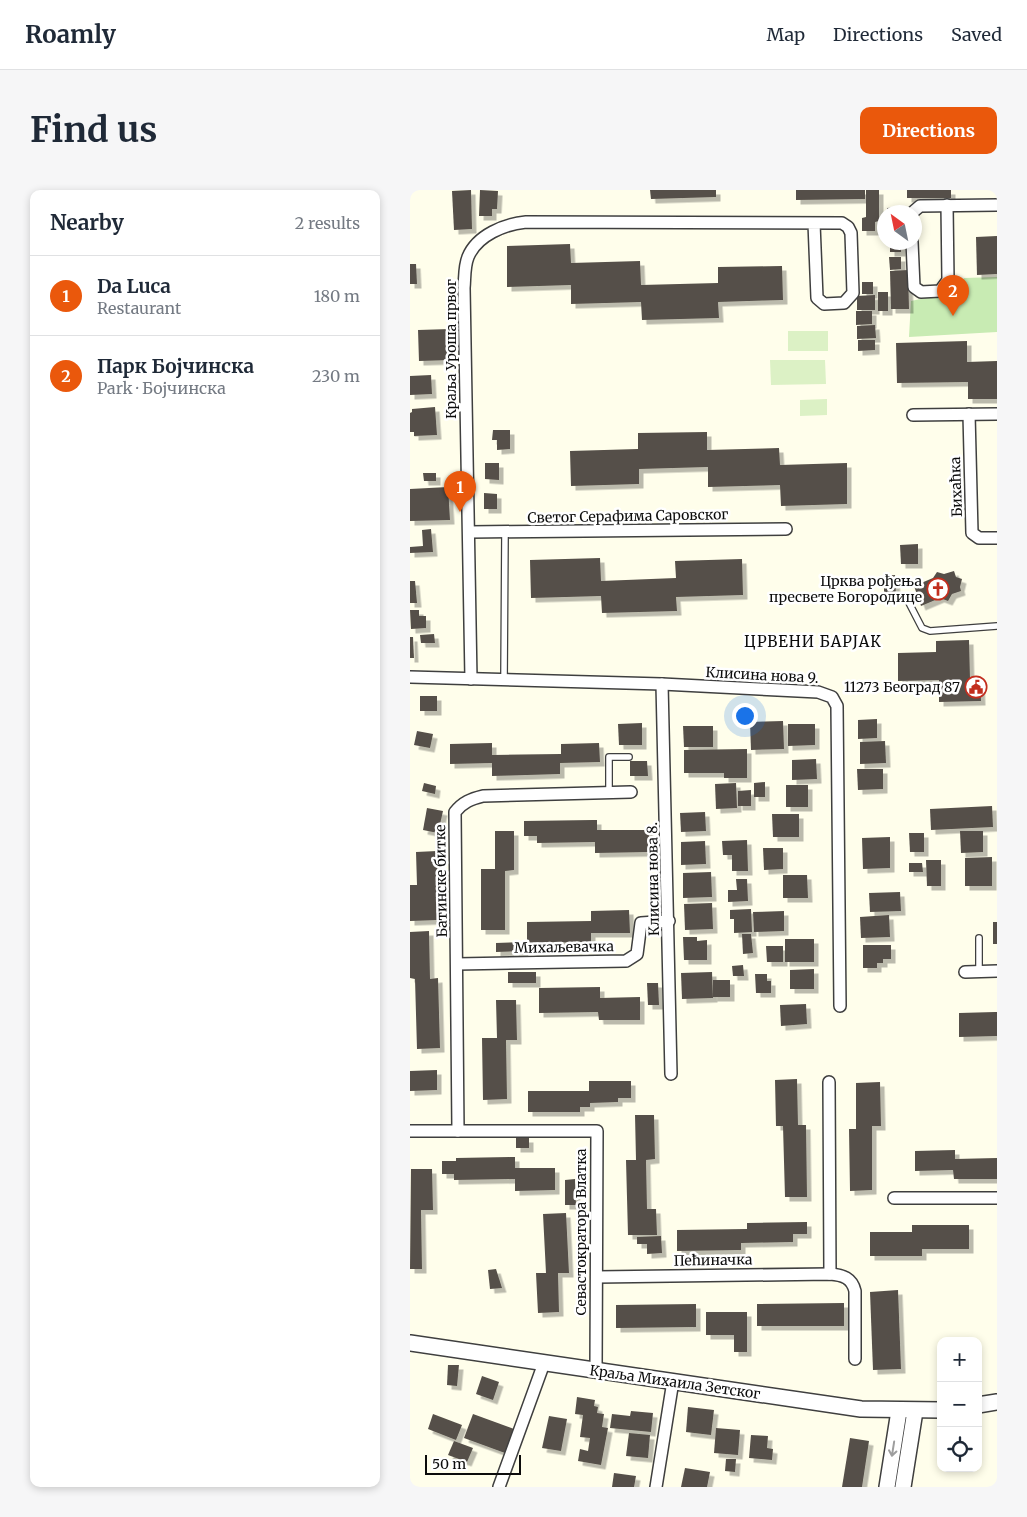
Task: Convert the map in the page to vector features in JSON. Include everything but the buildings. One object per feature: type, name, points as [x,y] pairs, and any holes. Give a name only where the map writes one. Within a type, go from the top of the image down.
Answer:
[{"type":"street","points":[[922,208],[947,205],[997,205]]},
{"type":"street","points":[[912,250],[914,287],[921,292],[940,291],[948,280],[947,205]]},
{"type":"street","name":"Краља Уроша првог","points":[[471,679],[470,532],[464,288],[466,265],[474,247],[501,228],[526,222],[842,223],[848,226],[851,233],[853,293],[844,303],[824,304],[818,298],[814,223]]},
{"type":"street","points":[[913,414],[997,414]]},
{"type":"street","name":"Бихаћка","points":[[969,414],[972,533],[979,538],[997,538]]},
{"type":"street","name":"Светог Серафима Саровског","points":[[470,532],[786,529]]},
{"type":"street","name":"Клисина нова 9.","points":[[410,677],[662,684],[818,692],[825,693],[835,700],[837,706],[840,1006]]},
{"type":"street","name":"Клисина нова 8.","points":[[662,684],[669,921],[671,1074]]},
{"type":"street","name":"Батинске битке","points":[[458,1131],[458,964],[455,812],[460,805],[483,796],[631,792]]},
{"type":"street","name":"Михаљевачка","points":[[458,964],[626,961],[637,954],[641,923],[669,921]]},
{"type":"street","points":[[965,972],[997,971]]},
{"type":"street","points":[[829,1082],[830,1274]]},
{"type":"street","name":"Севастократора Влатка","points":[[410,1131],[597,1131],[596,1370]]},
{"type":"street","points":[[894,1198],[997,1198]]},
{"type":"street","name":"Пећиначка","points":[[597,1277],[830,1274],[844,1276],[853,1286],[854,1359]]},
{"type":"street","name":"Краља Михаила Зетског","points":[[410,1342],[861,1409],[937,1410]]},
{"type":"street","points":[[499,1487],[544,1363]]},
{"type":"street","points":[[656,1487],[673,1381]]},
{"type":"street","points":[[982,1404],[997,1402]]},
{"type":"street","points":[[887,1487],[899,1411]]},
{"type":"street","points":[[903,1487],[915,1411]]},
{"type":"lane","points":[[504,681],[505,532]]},
{"type":"lane","points":[[907,599],[922,628],[930,631],[997,626]]},
{"type":"lane","points":[[609,793],[609,757],[629,756]]},
{"type":"lane","points":[[978,938],[979,971]]},
{"type":"green space","points":[[997,277],[997,332],[909,337],[911,301],[954,292],[964,278]]},
{"type":"green space","points":[[788,331],[828,331],[828,351],[788,351]]},
{"type":"green space","points":[[770,360],[825,360],[826,384],[771,385]]},
{"type":"green space","points":[[827,399],[827,415],[800,416],[800,400]]},
{"type":"place","name":"Парк Бојчинска","points":[[953,316]]},
{"type":"place","name":"Da Luca","points":[[460,512]]},
{"type":"place","name":"Црква рођења пресвете Богородице","points":[[938,589]]},
{"type":"place","name":"11273 Београд 87","points":[[976,687]]},
{"type":"district","name":"ЦРВЕНИ БАРЈАК","points":[[813,641]]}]
